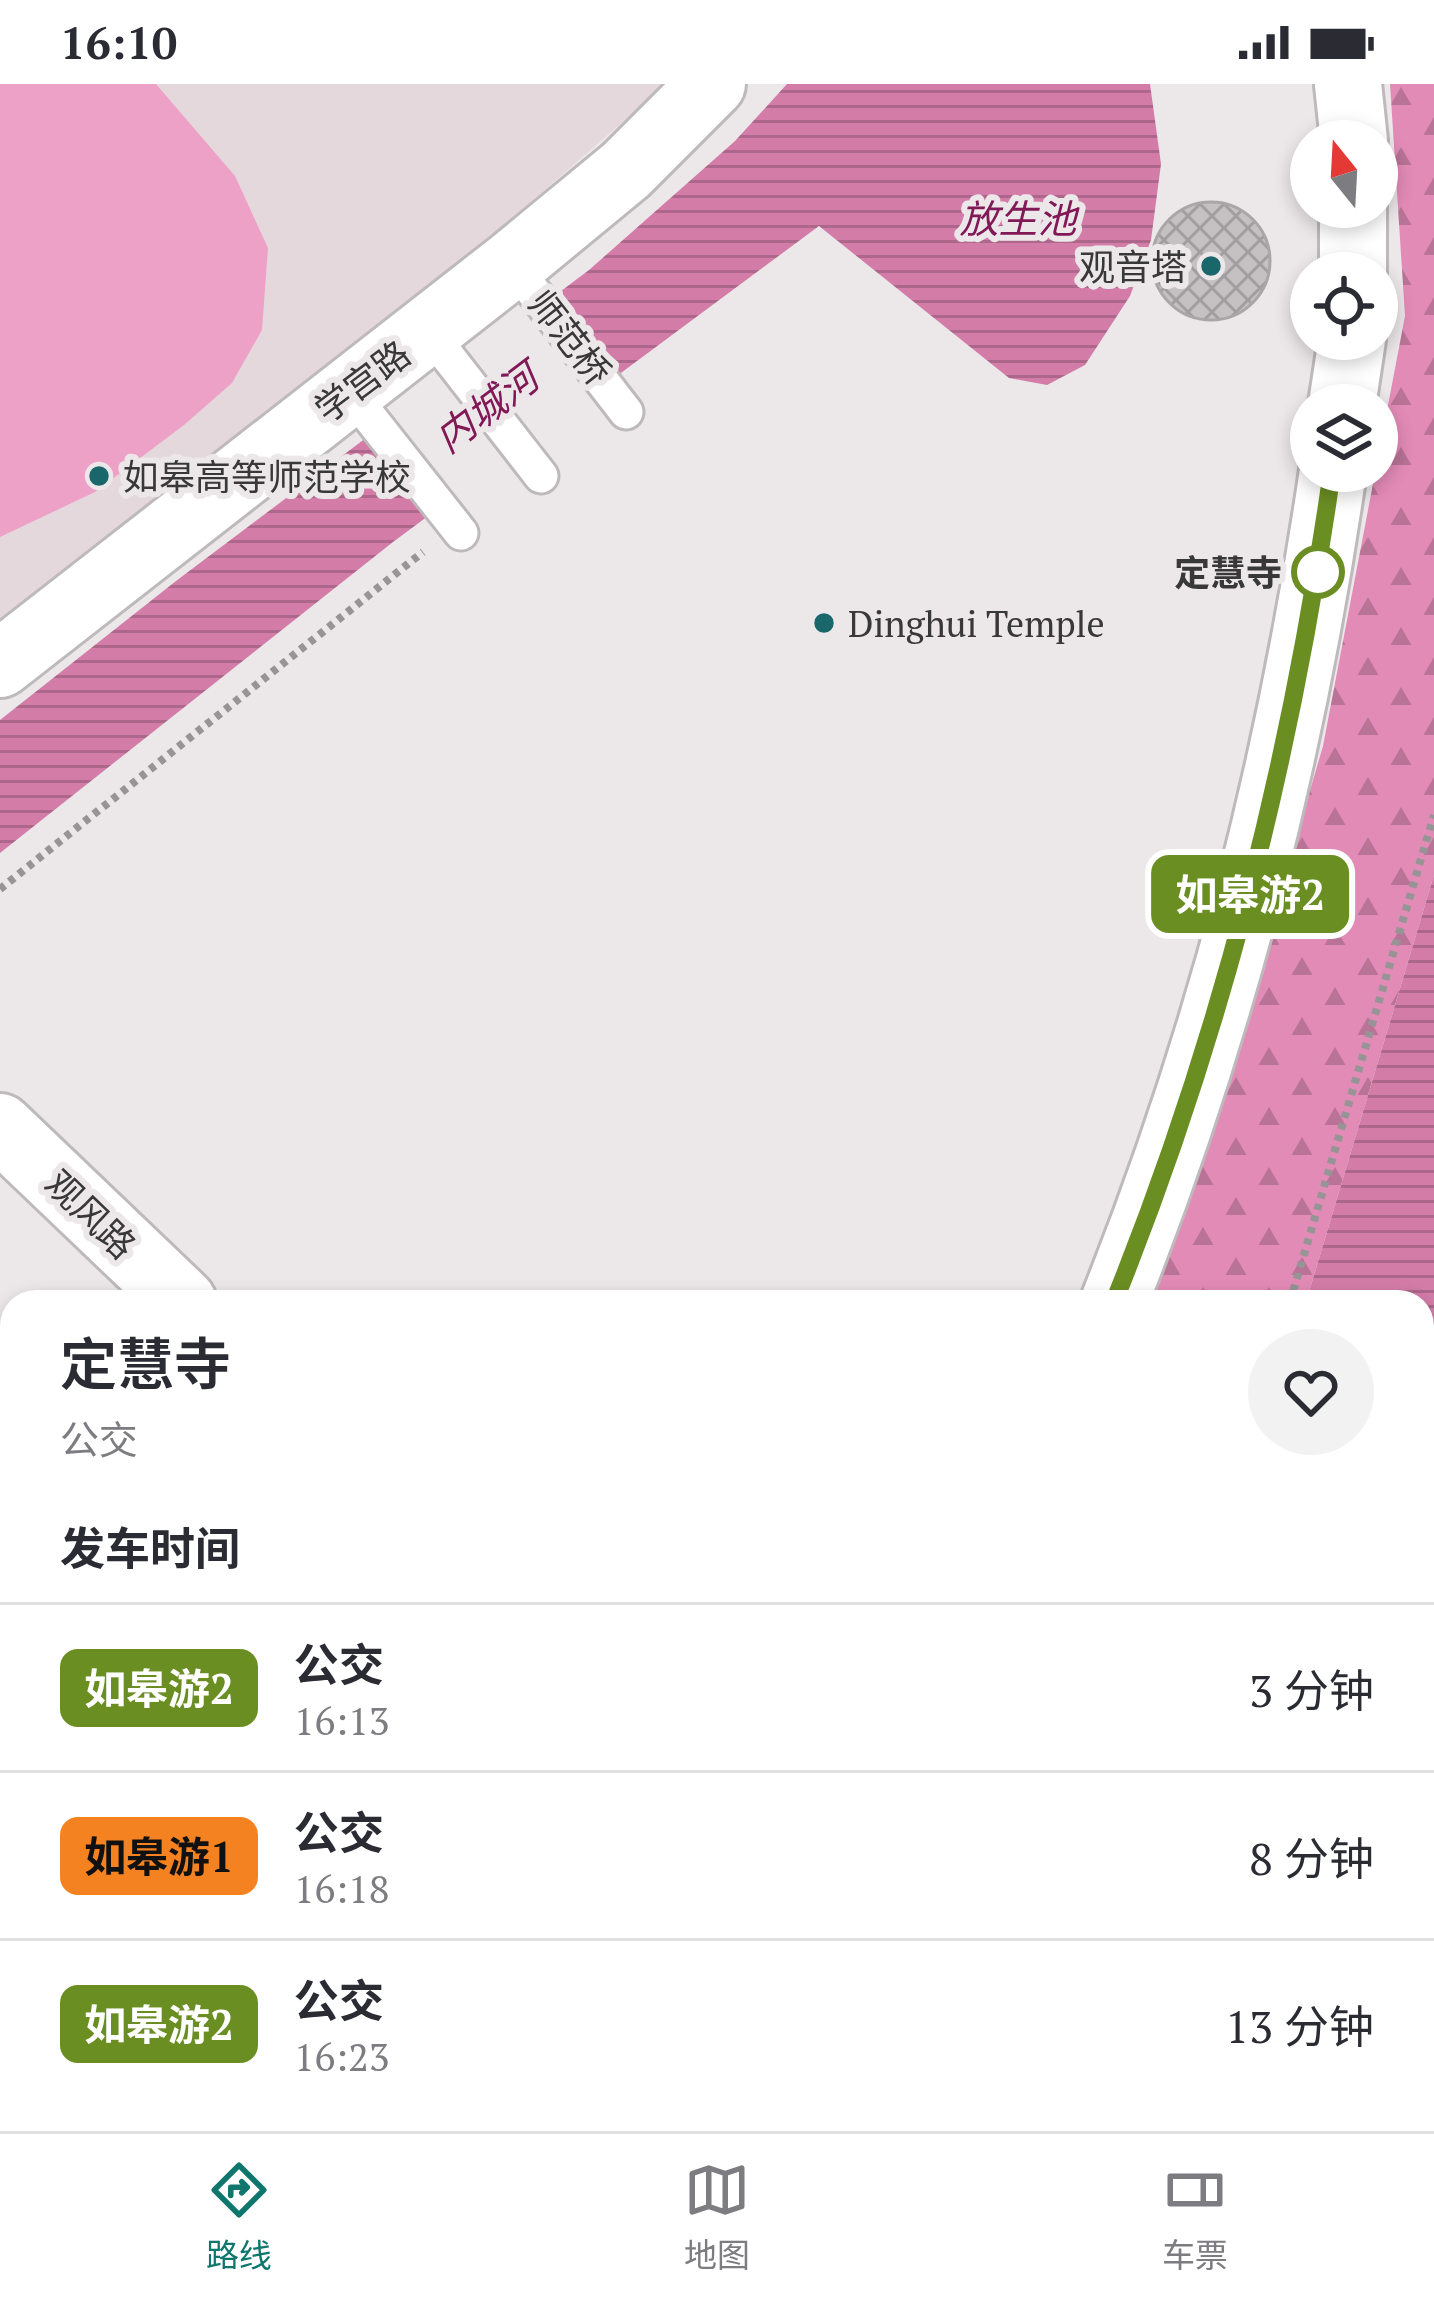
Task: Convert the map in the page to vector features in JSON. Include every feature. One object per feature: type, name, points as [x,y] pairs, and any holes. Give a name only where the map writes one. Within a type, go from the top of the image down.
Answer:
[{"type":"street","name":"学宫路","points":[[0,664],[360,405],[524,278],[712,84]]},
{"type":"street","points":[[1348,84],[1352,120]]},
{"type":"street","points":[[1119,1290],[1160,1188],[1238,944],[1287,728],[1329,492]]},
{"type":"street","name":"观风路","points":[[0,1127],[170,1290]]},
{"type":"lane","name":"师范桥","points":[[524,278],[620,403]]},
{"type":"lane","points":[[439,345],[534,468]]},
{"type":"lane","points":[[360,405],[456,525]]},
{"type":"path","points":[[0,889],[456,525]]},
{"type":"path","points":[[1295,1290],[1434,815]]},
{"type":"shaded area","name":"如皋高等师范学校","points":[[0,84],[666,84],[396,320],[0,633]]},
{"type":"shaded area","points":[[0,84],[156,84],[235,176],[268,248],[262,330],[232,383],[95,492],[0,537]]},
{"type":"green space","points":[[1390,84],[1434,84],[1434,875],[1310,1290],[1142,1290],[1271,924],[1323,746],[1371,492],[1398,492],[1398,384],[1392,384],[1405,316],[1398,120],[1392,120]]},
{"type":"water","points":[[787,84],[1150,84],[1161,164],[1151,240],[1130,296],[1085,365],[1047,385],[1009,378],[819,226],[393,542],[0,853],[0,720],[176,581],[589,270],[735,141]]},
{"type":"water","points":[[1434,875],[1434,1290],[1310,1290]]},
{"type":"pier","points":[[545,296],[619,381],[431,521],[363,434]]},
{"type":"building","name":"观音塔","points":[[1211,202],[1233,207],[1253,219],[1265,239],[1270,261],[1265,283],[1253,303],[1233,315],[1211,320],[1189,315],[1169,303],[1157,283],[1152,261],[1157,239],[1169,219],[1189,207]]},
{"type":"bus line","name":"如皋游2","points":[[1119,1290],[1160,1188],[1238,944],[1289,718],[1329,492]]},
{"type":"place","name":"观音塔","points":[[1211,266]]},
{"type":"place","name":"如皋高等师范学校","points":[[99,476]]},
{"type":"place","name":"定慧寺","points":[[1318,572]]},
{"type":"place","name":"Dinghui Temple","points":[[824,623]]},
{"type":"water label","name":"放生池","points":[[1018,218]]},
{"type":"water label","name":"内城河","points":[[486,407]]}]
